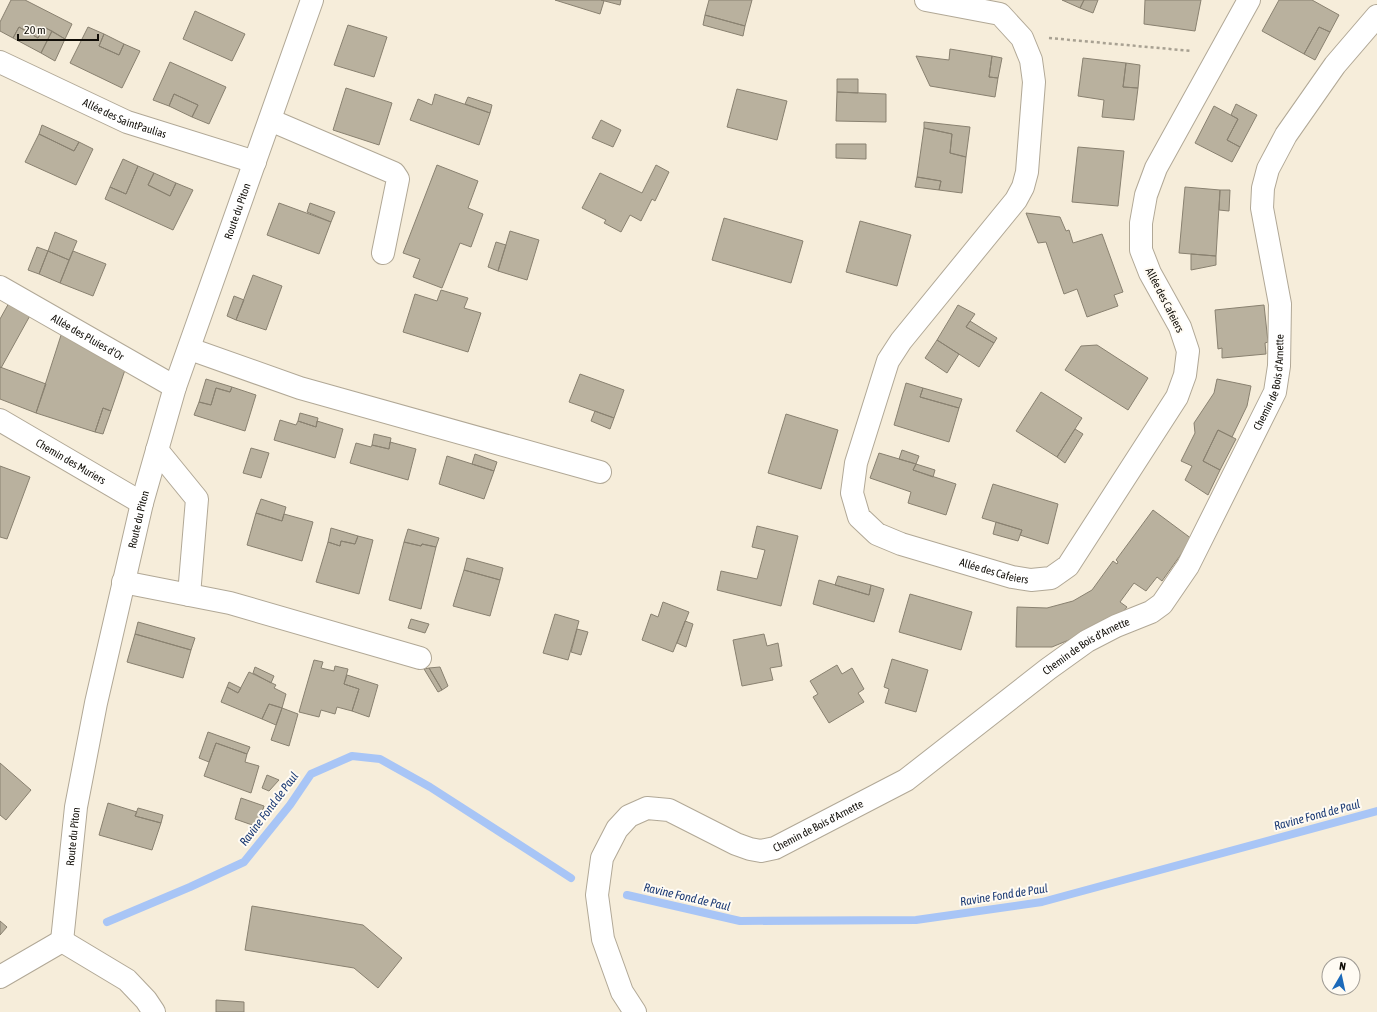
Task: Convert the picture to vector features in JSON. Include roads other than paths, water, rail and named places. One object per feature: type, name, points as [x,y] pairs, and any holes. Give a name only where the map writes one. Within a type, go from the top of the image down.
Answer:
[{"type":"street","name":"Route du Piton","points":[[62,941],[76,807],[96,703],[142,503],[175,387],[190,350],[312,0]]},
{"type":"street","name":"Allée des Cafeiers","points":[[926,0],[1003,7],[1022,38],[1031,60],[1034,82],[1027,172],[1023,187],[1016,200],[901,341],[888,361],[856,463],[852,493],[859,517],[877,534],[901,544],[1012,577],[1031,580],[1051,578],[1068,566],[1177,397],[1185,375],[1188,352],[1180,327],[1150,273],[1142,250],[1141,223],[1146,195],[1156,168],[1249,0]]},
{"type":"street","name":"Chemin de Bois d'Arnette","points":[[635,1012],[622,992],[603,939],[597,895],[602,858],[617,829],[630,816],[648,808],[669,810],[736,844],[761,851],[775,848],[906,780],[1048,669],[1082,645],[1116,626],[1152,612],[1162,604],[1188,566],[1275,392],[1279,366],[1280,304],[1262,208],[1268,169],[1286,135],[1335,65],[1377,16]]},
{"type":"street","name":"Allée des SaintPaulias","points":[[0,62],[127,122],[255,162]]},
{"type":"street","points":[[270,120],[386,170],[396,176],[398,179],[384,253]]},
{"type":"street","name":"Allée des Pluies d'Or","points":[[0,287],[175,387]]},
{"type":"street","points":[[190,350],[300,388],[600,472]]},
{"type":"street","name":"Chemin des Muriers","points":[[0,420],[142,503]]},
{"type":"street","points":[[157,450],[196,499],[189,595]]},
{"type":"street","points":[[124,582],[230,602],[420,658]]},
{"type":"street","points":[[0,977],[62,941],[127,980],[146,1000],[154,1012]]},
{"type":"waterway","name":"Ravine Fond de Paul","points":[[107,922],[190,887],[244,862],[290,805],[311,774],[352,756],[380,759],[430,787],[571,878]]},
{"type":"waterway","name":"Ravine Fond de Paul","points":[[627,895],[740,921],[916,920],[1042,902],[1377,811]]}]
